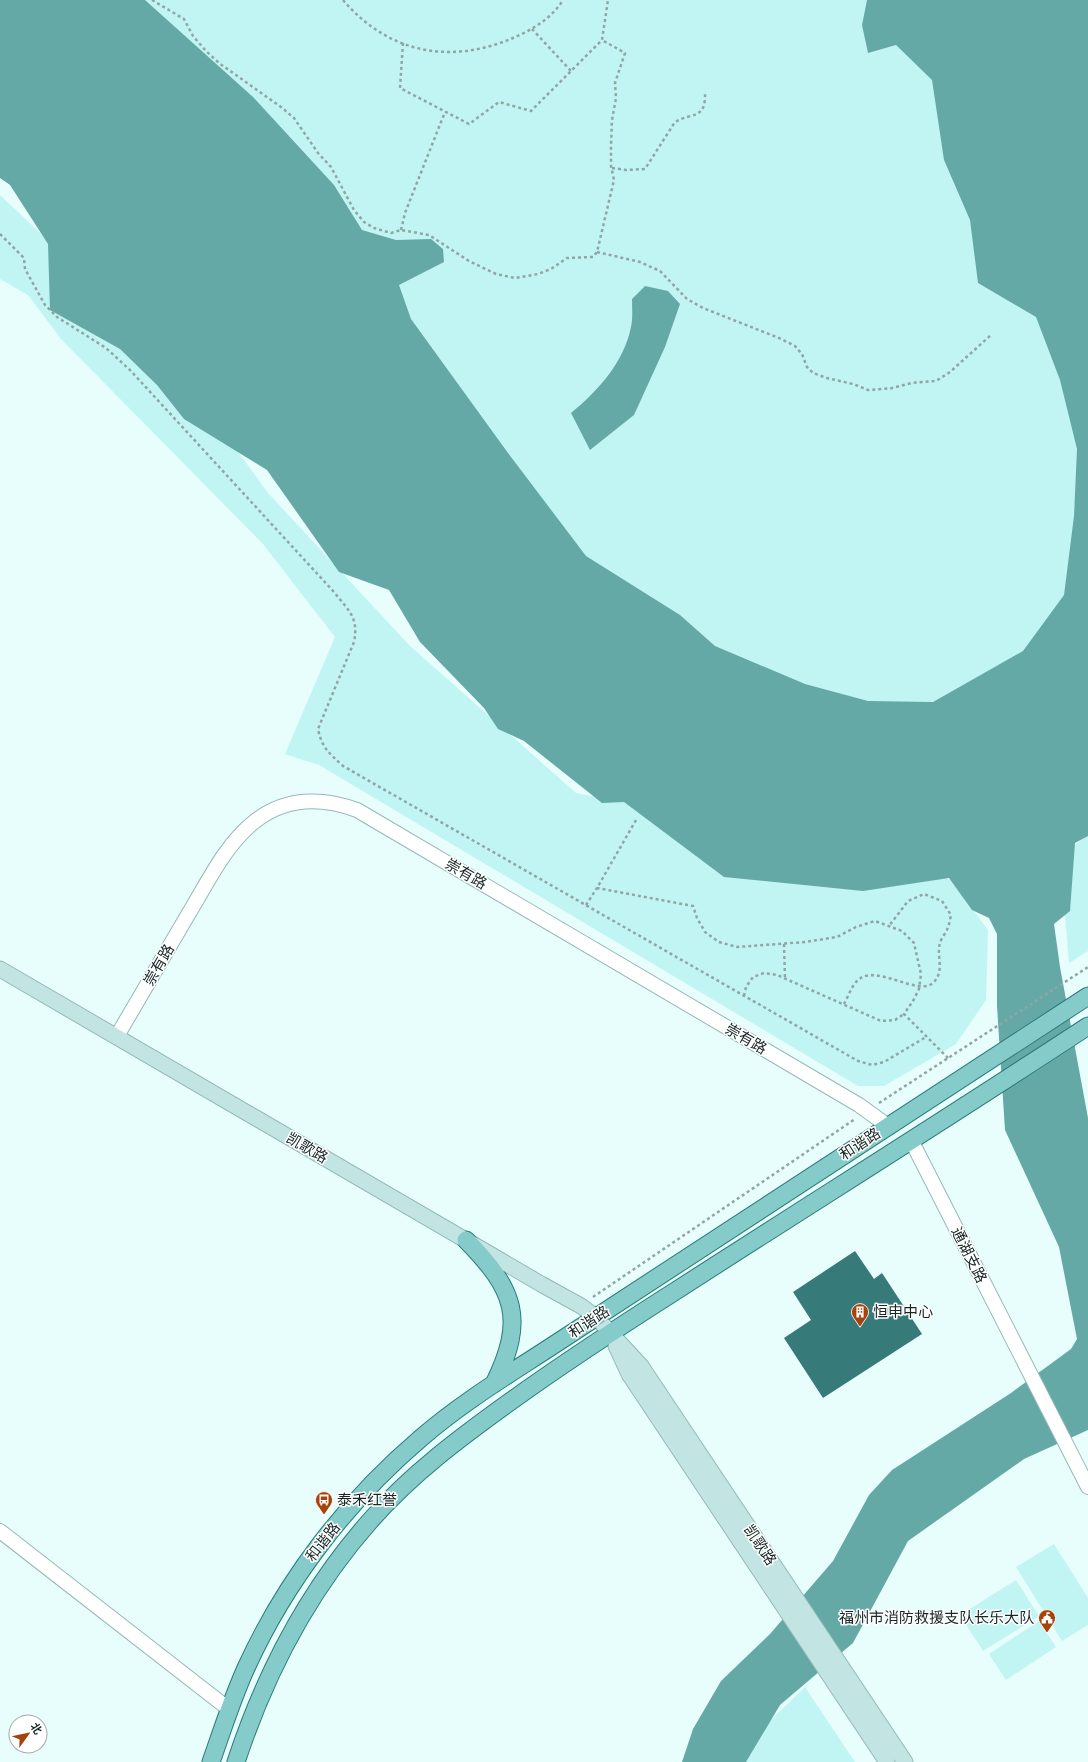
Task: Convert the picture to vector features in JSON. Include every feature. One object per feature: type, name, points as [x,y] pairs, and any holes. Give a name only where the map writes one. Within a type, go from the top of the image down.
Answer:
[{"type":"main road","name":"凯歌路","points":[[0,969],[581,1306],[596,1317],[609,1333],[641,1366],[796,1598],[887,1762]]},
{"type":"main road","name":"和谐路","points":[[211,1762],[246,1669],[286,1594],[311,1557],[352,1505],[397,1459],[422,1437],[494,1384],[1082,1000]]},
{"type":"main road","name":"和谐路","points":[[236,1762],[259,1698],[296,1623],[330,1571],[370,1520],[416,1475],[460,1438],[609,1333],[1082,1030]]},
{"type":"main road","points":[[466,1240],[481,1255],[501,1281],[507,1292],[512,1312],[511,1338],[508,1352],[494,1384]]},
{"type":"main road","name":"凯歌路","points":[[609,1333],[629,1374],[785,1609],[838,1674],[905,1762]]},
{"type":"street","name":"崇有路","points":[[117,1036],[214,871],[239,836],[254,821],[271,812],[304,801],[321,801],[338,803],[357,810],[868,1111],[888,1126]]},
{"type":"street","name":"通湖支路","points":[[916,1137],[1027,1370],[1088,1487]]},
{"type":"street","points":[[0,1531],[230,1710]]},
{"type":"path","points":[[152,0],[184,19],[193,36],[219,63],[294,118],[318,152],[331,167],[354,210],[364,222],[374,228],[391,233],[401,230],[429,235],[469,261],[496,274],[515,278],[538,274],[551,269],[567,258],[593,257],[597,252],[614,180],[612,168],[612,120],[616,98],[615,83],[625,53],[602,40]]},
{"type":"path","points":[[343,0],[367,23],[382,34],[430,52],[475,50],[496,45],[532,28],[560,6],[563,0]]},
{"type":"path","points":[[403,43],[400,88],[445,112],[469,124],[499,102],[531,111],[602,40],[608,0]]},
{"type":"path","points":[[532,28],[571,71]]},
{"type":"path","points":[[612,168],[626,170],[645,169],[675,122],[682,118],[693,117],[702,110],[706,102],[706,93]]},
{"type":"path","points":[[401,230],[405,212],[445,112]]},
{"type":"path","points":[[0,234],[24,258],[25,269],[45,305],[57,317],[106,348],[130,370],[292,546],[353,615],[357,630],[354,642],[318,729],[320,742],[343,766],[858,1061],[872,1065],[884,1062],[926,1037]]},
{"type":"path","points":[[597,252],[640,262],[660,271],[686,299],[703,308],[779,338],[795,346],[802,354],[807,367],[813,373],[853,384],[868,390],[936,381],[950,372],[991,335]]},
{"type":"path","points":[[586,905],[636,820]]},
{"type":"path","points":[[597,888],[693,906],[696,918],[705,932],[719,942],[737,947],[805,942],[837,936],[856,927],[875,921],[902,932],[914,943],[920,967],[920,986],[913,1001],[904,1014],[895,1020],[881,1021],[785,978],[764,973],[753,978],[746,987],[744,996]]},
{"type":"path","points":[[844,1004],[857,980],[866,976],[882,976],[902,983],[926,986],[934,982],[940,972],[939,944],[947,930],[951,915],[942,901],[924,894],[908,901],[889,926]]},
{"type":"path","points":[[784,944],[785,978]]},
{"type":"path","points":[[581,1306],[868,1111],[1088,967]]},
{"type":"path","points":[[904,1014],[948,1058]]},
{"type":"shaded area","points":[[0,0],[145,0],[253,97],[334,185],[362,230],[396,240],[431,239],[443,249],[444,262],[399,285],[411,319],[508,453],[586,556],[680,615],[715,646],[805,684],[868,701],[933,702],[1023,651],[1064,595],[1074,516],[1077,449],[1060,380],[1036,317],[978,283],[970,220],[944,160],[932,80],[896,45],[868,53],[862,25],[867,0],[1088,0],[1088,836],[1075,843],[1070,911],[1054,924],[1060,967],[1088,1118],[1088,1430],[1024,1459],[908,1541],[853,1643],[780,1705],[746,1762],[682,1762],[693,1729],[721,1681],[770,1634],[833,1561],[869,1495],[892,1470],[1011,1393],[1071,1349],[1077,1339],[1059,1247],[1005,1130],[997,1006],[997,934],[989,918],[972,910],[949,878],[863,891],[724,877],[624,802],[602,803],[524,741],[498,729],[484,708],[420,642],[389,590],[339,572],[267,470],[184,419],[157,385],[120,349],[50,310],[48,244],[10,185],[0,178]]},
{"type":"shaded area","points":[[84,0],[903,0],[1088,370],[1088,597],[962,721],[711,686],[483,488]]},
{"type":"shaded area","points":[[0,195],[160,346],[269,494],[409,645],[576,793],[624,802],[929,870],[952,881],[988,930],[986,1000],[956,1044],[884,1086],[858,1086],[319,765],[285,754],[335,637],[263,544],[61,339],[28,295],[0,279]]},
{"type":"shaded area","points":[[645,286],[668,291],[680,304],[665,347],[634,415],[590,450],[571,413],[591,395],[616,364],[628,340],[632,317],[632,299]]},
{"type":"shaded area","points":[[1088,835],[1088,951],[1069,963],[1060,856]]},
{"type":"shaded area","points":[[1054,1544],[1088,1598],[1088,1625],[1062,1641],[1016,1567]]},
{"type":"shaded area","points":[[1016,1580],[1039,1616],[983,1651],[960,1615]]},
{"type":"shaded area","points":[[1039,1621],[1056,1647],[1006,1680],[989,1654]]},
{"type":"shaded area","points":[[805,1687],[855,1762],[743,1762],[752,1738]]},
{"type":"building","name":"恒申中心","points":[[855,1251],[874,1279],[882,1273],[922,1334],[823,1398],[784,1338],[811,1320],[793,1292]]},
{"type":"place","name":"恒申中心","points":[[860,1327]]},
{"type":"place","name":"泰禾红誉","points":[[324,1515]]},
{"type":"place","name":"福州市消防救援支队长乐大队","points":[[1047,1633]]}]
